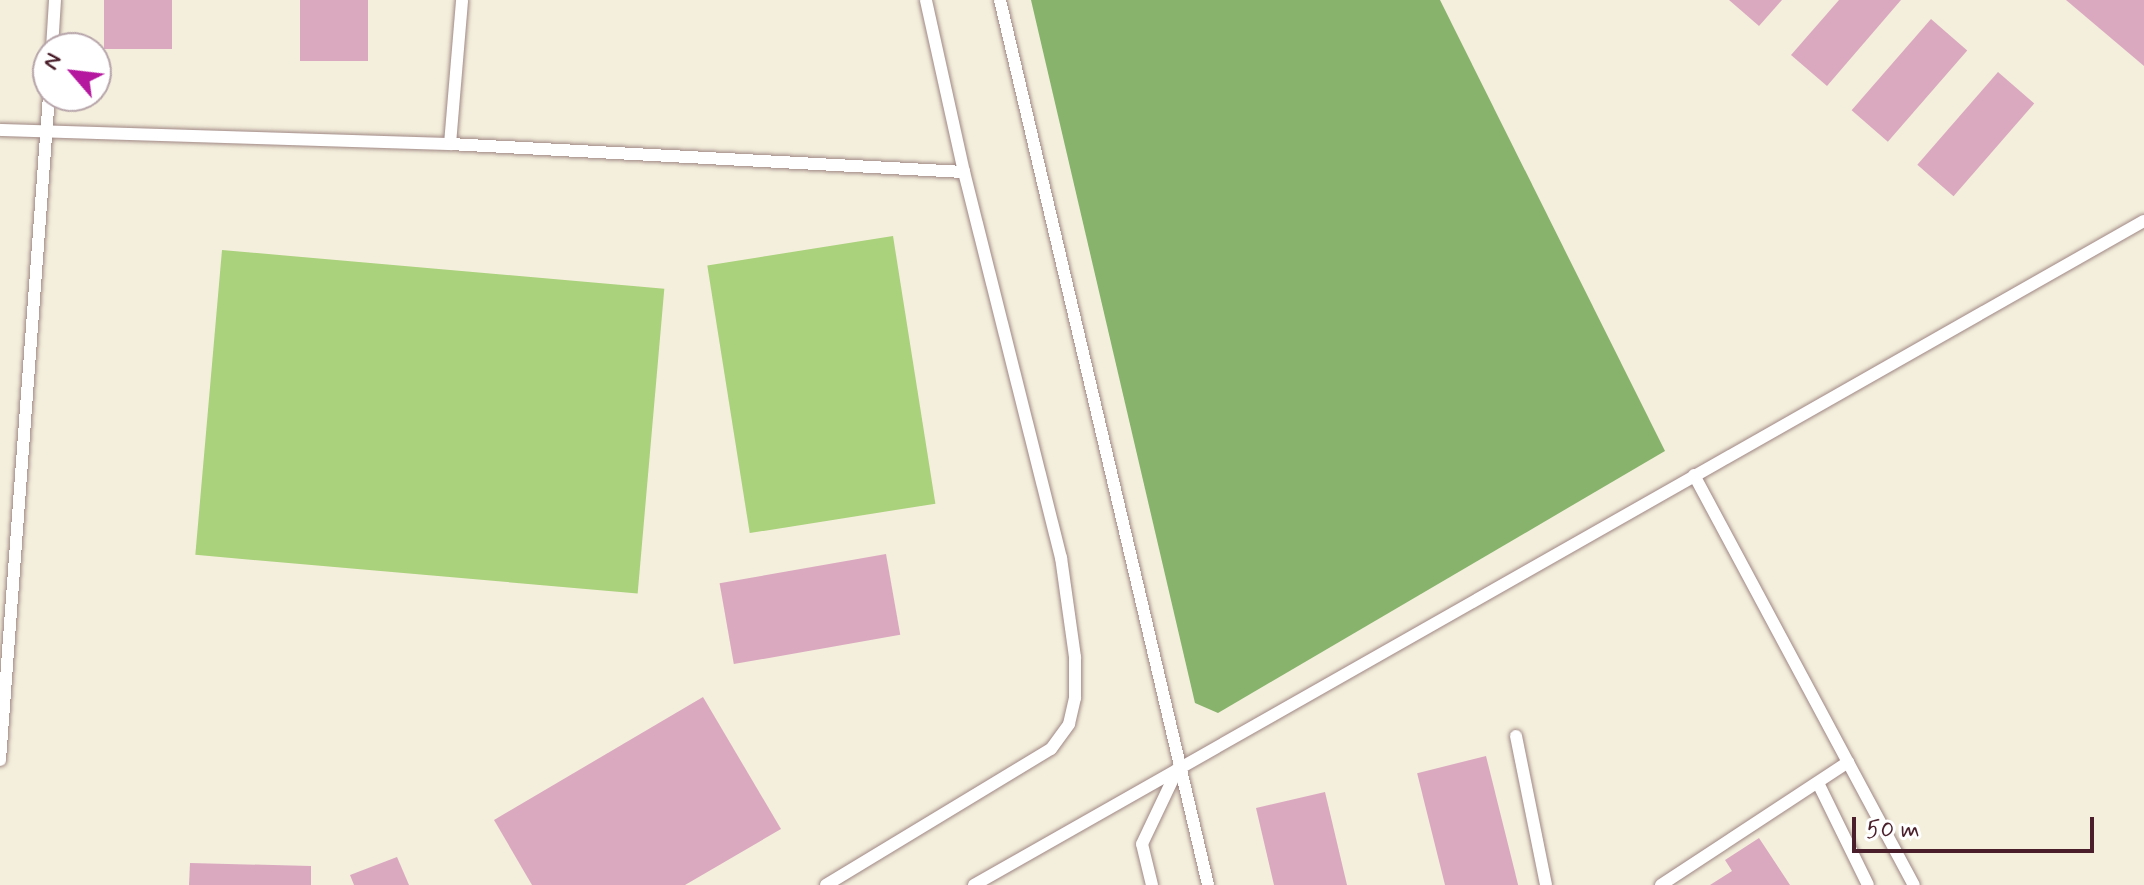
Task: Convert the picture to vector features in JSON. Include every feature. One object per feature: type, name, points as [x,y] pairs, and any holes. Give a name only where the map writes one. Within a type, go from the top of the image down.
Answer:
[{"type":"lane","points":[[53,32],[55,0]]},
{"type":"lane","points":[[450,144],[462,0]]},
{"type":"lane","points":[[826,885],[1051,749],[1069,724],[1075,698],[1075,657],[1061,558],[964,172],[926,0]]},
{"type":"lane","points":[[1000,0],[1208,885]]},
{"type":"lane","points":[[0,760],[48,112]]},
{"type":"lane","points":[[0,130],[450,144],[964,172]]},
{"type":"lane","points":[[974,885],[2144,221]]},
{"type":"lane","points":[[1694,475],[1914,885]]},
{"type":"lane","points":[[1516,736],[1546,885]]},
{"type":"lane","points":[[1661,885],[1819,785],[1848,762]]},
{"type":"lane","points":[[1152,885],[1142,844],[1179,766]]},
{"type":"lane","points":[[1819,785],[1868,885]]},
{"type":"green space","points":[[1031,0],[1440,0],[1665,451],[1218,713],[1195,703]]},
{"type":"green space","points":[[893,236],[935,504],[750,533],[707,265]]},
{"type":"green space","points":[[222,250],[664,289],[638,594],[195,555]]},
{"type":"building","points":[[104,0],[172,0],[172,49],[112,49],[112,32],[104,32]]},
{"type":"building","points":[[300,0],[368,0],[368,61],[300,61]]},
{"type":"building","points":[[1729,0],[1782,0],[1759,26]]},
{"type":"building","points":[[1839,0],[1901,0],[1827,86],[1791,55]]},
{"type":"building","points":[[2066,0],[2144,0],[2144,66]]},
{"type":"building","points":[[1931,19],[1967,50],[1888,142],[1852,110]]},
{"type":"building","points":[[1998,72],[2034,103],[1954,196],[1917,165]]},
{"type":"building","points":[[886,554],[900,635],[734,664],[720,583]]},
{"type":"building","points":[[703,697],[781,829],[685,885],[532,885],[494,820]]},
{"type":"building","points":[[1486,756],[1518,885],[1445,885],[1417,773]]},
{"type":"building","points":[[1325,792],[1347,885],[1274,885],[1256,808]]},
{"type":"building","points":[[1759,838],[1790,885],[1710,885],[1732,871],[1725,860]]},
{"type":"building","points":[[397,857],[409,885],[354,885],[350,875]]},
{"type":"building","points":[[190,863],[311,866],[311,885],[189,885]]}]
